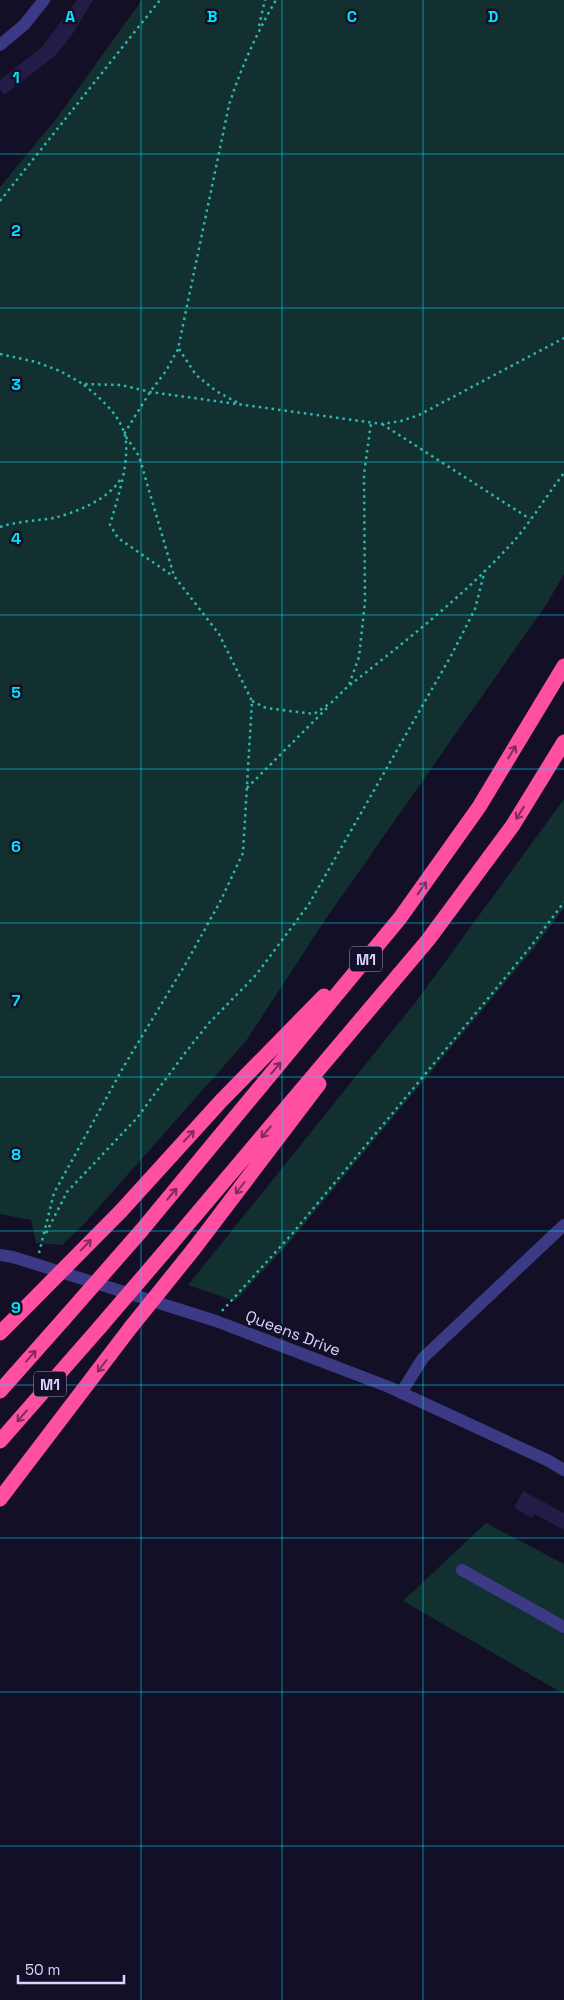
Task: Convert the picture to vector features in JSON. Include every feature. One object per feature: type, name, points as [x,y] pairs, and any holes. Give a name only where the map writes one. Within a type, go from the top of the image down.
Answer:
[{"type":"highway","name":"M1","points":[[0,1391],[141,1231],[400,918],[479,807],[564,666]]},
{"type":"highway","name":"M1","points":[[0,1441],[172,1243],[428,940],[513,825],[564,742]]},
{"type":"highway","points":[[0,1333],[121,1211],[221,1101],[400,918]]},
{"type":"highway","points":[[0,1499],[131,1327],[193,1250],[428,940]]},
{"type":"street","points":[[0,45],[24,24],[44,0]]},
{"type":"street","points":[[401,1393],[423,1358],[564,1225]]},
{"type":"street","name":"Queens Drive","points":[[0,1255],[37,1264],[216,1320],[401,1393],[549,1461],[564,1470]]},
{"type":"street","points":[[462,1570],[564,1627]]},
{"type":"path","points":[[0,201],[160,0]]},
{"type":"path","points":[[259,30],[265,0]]},
{"type":"path","points":[[37,1264],[54,1192],[124,1066],[185,965],[220,902],[243,853],[252,701],[219,634],[174,576],[118,538],[110,524],[123,477],[126,451],[124,434],[150,392],[166,371],[178,349],[230,105],[237,82],[259,30],[276,0]]},
{"type":"path","points":[[83,384],[121,385],[150,392],[382,424],[401,421],[419,415],[564,338]]},
{"type":"path","points":[[178,349],[196,375],[216,391],[242,405]]},
{"type":"path","points":[[0,354],[36,362],[60,371],[83,384],[118,419],[124,434],[139,456],[174,576]]},
{"type":"path","points":[[349,685],[359,656],[365,602],[364,474],[370,423]]},
{"type":"path","points":[[382,424],[530,519]]},
{"type":"path","points":[[247,788],[349,685],[424,627],[485,570],[515,539],[564,473]]},
{"type":"path","points":[[0,527],[55,518],[84,507],[113,490],[123,477]]},
{"type":"path","points":[[43,1238],[67,1192],[137,1118],[185,1052],[209,1023],[256,975],[308,904],[452,654],[475,609],[485,570]]},
{"type":"path","points":[[252,701],[266,708],[314,714],[332,702]]},
{"type":"path","points":[[216,1320],[227,1304],[292,1234],[532,946],[564,902]]},
{"type":"green space","points":[[142,0],[564,0],[564,574],[546,605],[325,920],[246,1041],[84,1224],[62,1245],[36,1243],[31,1220],[0,1214],[0,187],[56,119]]},
{"type":"green space","points":[[564,799],[564,908],[534,948],[287,1245],[235,1301],[188,1285],[418,999]]},
{"type":"green space","points":[[486,1523],[564,1564],[564,1694],[403,1601]]},
{"type":"building","points":[[77,0],[93,0],[74,32],[55,56],[4,95],[0,89],[0,80],[42,47]]},
{"type":"building","points":[[523,1491],[564,1513],[564,1530],[534,1514],[532,1518],[514,1508]]}]
